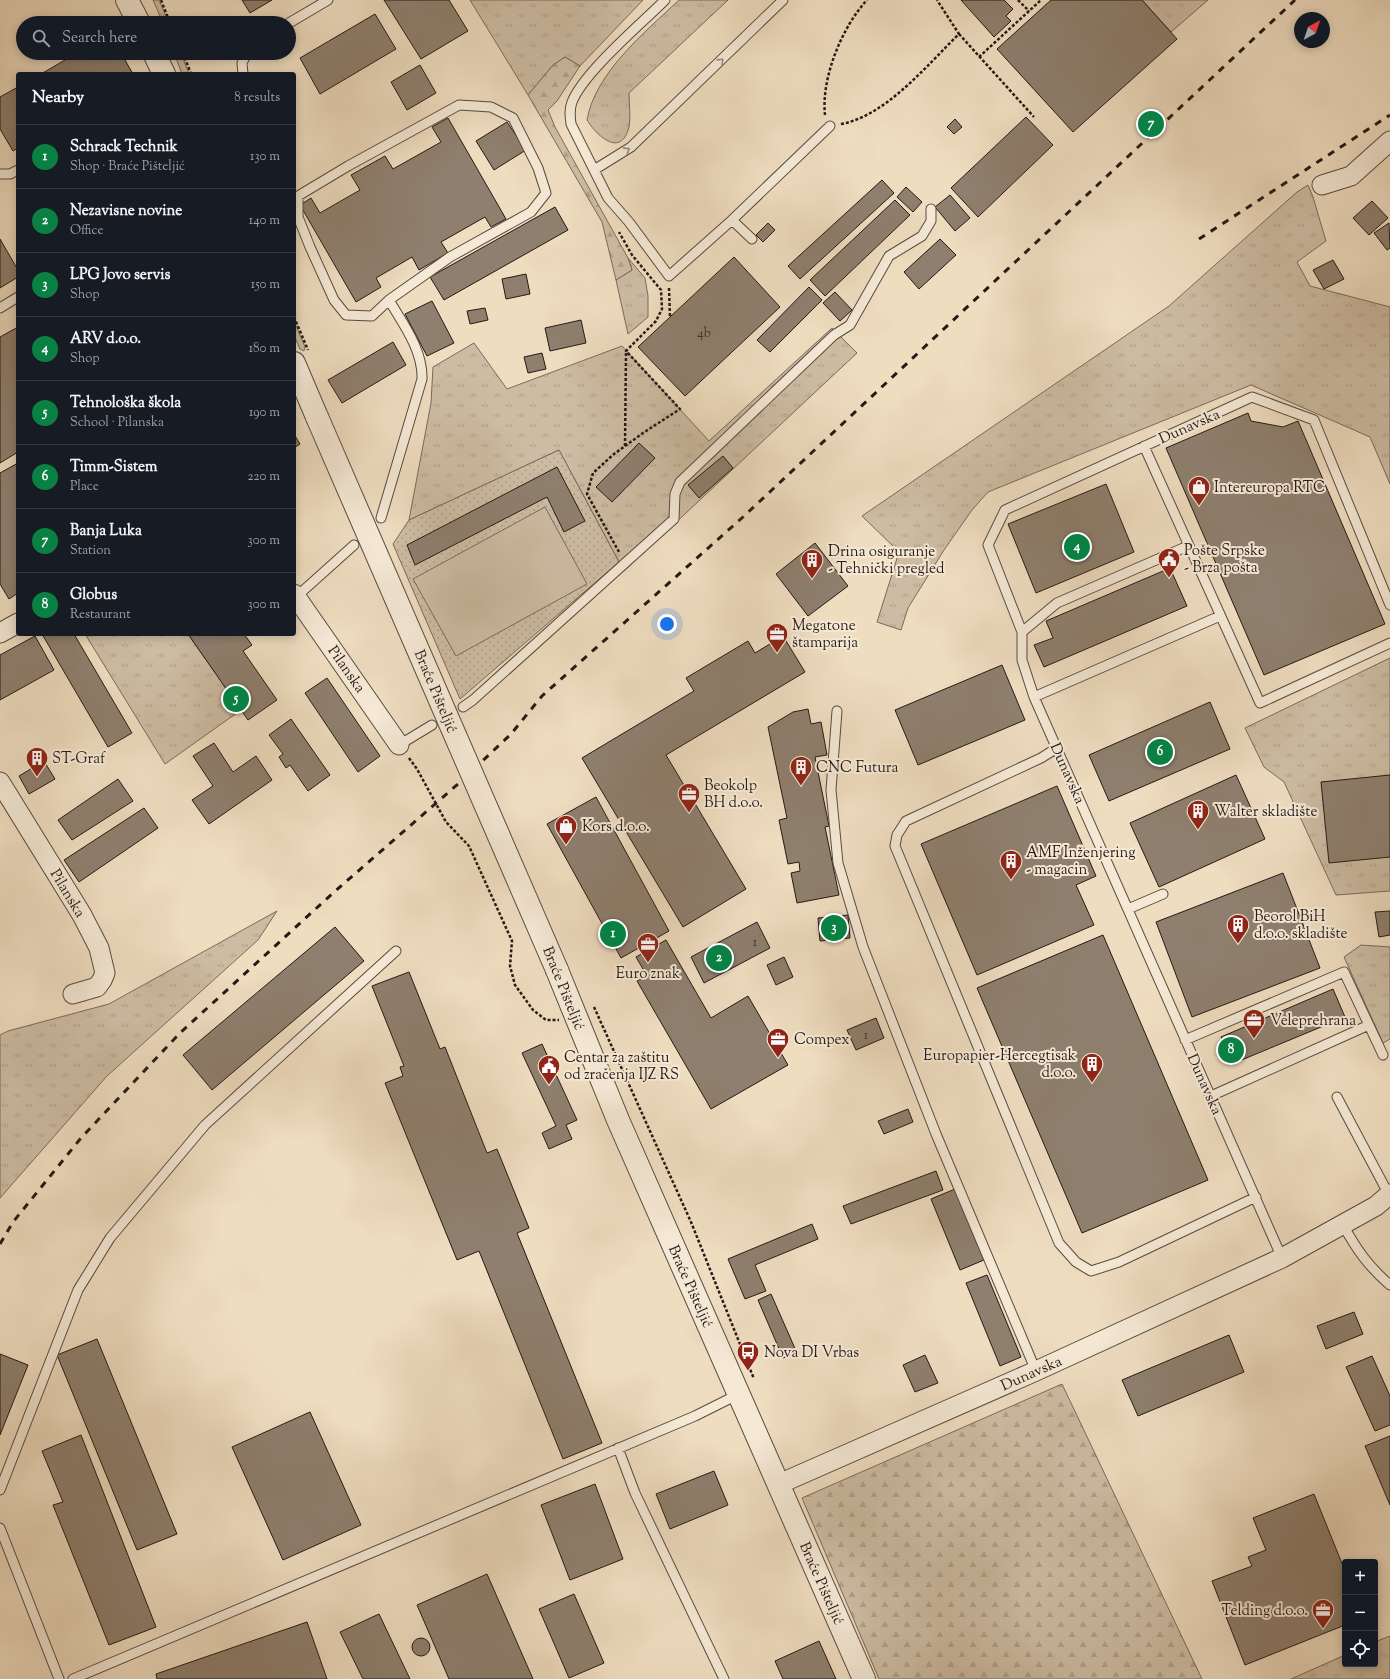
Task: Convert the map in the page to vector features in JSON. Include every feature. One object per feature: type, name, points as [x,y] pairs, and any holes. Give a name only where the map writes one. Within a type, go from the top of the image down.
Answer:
[{"type":"street","points":[[127,0],[135,16]]},
{"type":"street","points":[[143,0],[149,16]]},
{"type":"street","points":[[157,60],[163,72]]},
{"type":"street","points":[[166,60],[170,72]]},
{"type":"street","points":[[1322,185],[1351,176],[1390,141]]},
{"type":"street","name":"Braće Pišteljić","points":[[296,368],[557,970],[618,1120],[748,1389],[779,1484],[864,1679]]},
{"type":"street","name":"Pilanska","points":[[296,596],[399,745]]},
{"type":"street","points":[[0,633],[16,624]]},
{"type":"street","name":"Pilanska","points":[[0,782],[82,915],[99,948],[105,973],[102,980],[97,987],[73,994]]},
{"type":"street","name":"Dunavska","points":[[779,1484],[1036,1371],[1282,1258],[1376,1206],[1390,1195]]},
{"type":"lane","points":[[296,19],[328,0]]},
{"type":"lane","points":[[665,0],[592,73],[572,102],[570,112],[572,124],[608,198],[630,222],[669,276],[732,220],[830,126]]},
{"type":"lane","points":[[594,170],[631,147],[783,0]]},
{"type":"lane","points":[[243,72],[242,63],[244,60]]},
{"type":"lane","points":[[459,105],[491,107],[513,118],[538,168],[546,193],[531,212],[450,257],[388,300],[372,316],[346,315],[334,300],[296,213],[298,196],[348,166],[459,105]]},
{"type":"lane","points":[[0,174],[10,174],[16,171]]},
{"type":"lane","points":[[463,707],[473,700],[674,519],[674,494],[680,482],[834,335],[850,325],[889,256],[922,236],[931,221],[931,209]]},
{"type":"lane","points":[[732,220],[752,239]]},
{"type":"lane","points":[[0,308],[16,298]]},
{"type":"lane","points":[[381,518],[422,379],[423,366],[414,344],[388,300]]},
{"type":"lane","name":"Dunavska","points":[[1282,1258],[1034,697],[1022,660],[1022,632],[988,545],[1005,510],[1252,397],[1314,420],[1390,605]]},
{"type":"lane","points":[[1144,446],[1260,703],[1390,643]]},
{"type":"lane","points":[[296,594],[354,545]]},
{"type":"lane","points":[[1022,632],[1057,602],[1188,546]]},
{"type":"lane","points":[[1034,697],[1220,616]]},
{"type":"lane","points":[[837,711],[831,790],[838,863],[863,947],[936,1134],[1036,1371]]},
{"type":"lane","points":[[399,745],[432,725]]},
{"type":"lane","points":[[1057,748],[1041,758],[906,821],[897,835],[895,846],[1059,1243],[1076,1262],[1092,1271],[1119,1262],[1256,1197]]},
{"type":"lane","points":[[1128,909],[1163,894]]},
{"type":"lane","points":[[0,1490],[78,1290],[110,1238],[205,1125],[396,952]]},
{"type":"lane","points":[[1185,1040],[1344,972],[1382,1055]]},
{"type":"lane","points":[[1211,1096],[1368,1026]]},
{"type":"lane","points":[[1337,1097],[1390,1195]]},
{"type":"lane","points":[[1343,1225],[1357,1250],[1377,1273],[1390,1285]]},
{"type":"lane","points":[[73,1679],[702,1413],[748,1389]]},
{"type":"lane","points":[[618,1448],[635,1493],[724,1679]]},
{"type":"lane","points":[[0,1528],[59,1679]]},
{"type":"path","points":[[161,0],[167,16]]},
{"type":"path","points":[[867,0],[840,40],[831,70],[823,102],[825,116],[830,126],[851,122],[877,110],[911,81],[959,34]]},
{"type":"path","points":[[936,0],[959,34],[1034,117]]},
{"type":"path","points":[[1018,0],[1029,11]]},
{"type":"path","points":[[980,57],[1041,0]]},
{"type":"path","points":[[186,60],[191,72]]},
{"type":"path","points":[[616,226],[632,256],[661,290],[662,309],[656,321],[626,351],[625,446]]},
{"type":"path","points":[[669,276],[670,318]]},
{"type":"path","points":[[625,563],[587,494],[593,473],[625,446],[680,409],[626,351]]},
{"type":"path","points":[[399,745],[417,769],[446,822],[469,846],[512,941],[510,966],[515,986],[533,1010],[546,1020],[560,1020]]},
{"type":"path","points":[[591,1001],[691,1222],[748,1389]]},
{"type":"green space","points":[[153,0],[159,0],[166,16],[160,16]]},
{"type":"green space","points":[[470,0],[643,0],[580,66],[565,57],[553,65],[528,95]]},
{"type":"green space","points":[[679,0],[728,0],[629,93],[630,123],[625,137],[620,142],[615,143],[608,141],[596,132],[587,120],[592,103],[600,86],[623,54]]},
{"type":"green space","points":[[1142,0],[1208,0],[1171,32]]},
{"type":"green space","points":[[565,57],[580,66],[557,101],[548,110],[555,127],[628,258],[632,270],[616,280],[602,222],[528,95],[553,65]]},
{"type":"green space","points":[[177,60],[184,60],[188,72],[181,72]]},
{"type":"green space","points":[[1308,185],[1326,241],[1297,262],[1310,286],[1390,307],[1390,484],[1370,437],[1251,385],[988,492],[972,510],[944,550],[908,608],[901,630],[877,622],[899,552],[862,516],[1169,306],[1297,192]]},
{"type":"green space","points":[[628,258],[645,278],[648,296],[648,317],[628,334],[616,280],[632,270]]},
{"type":"green space","points":[[296,326],[305,347],[304,351],[300,349],[296,340]]},
{"type":"green space","points":[[832,328],[857,353],[624,571],[559,450],[409,520],[431,403],[433,367],[474,343],[507,389],[622,346],[709,441]]},
{"type":"green space","points":[[559,450],[619,562],[460,699],[393,544],[409,520]]},
{"type":"green space","points":[[545,507],[587,584],[456,656],[413,579]]},
{"type":"green space","points":[[86,636],[189,636],[241,710],[165,764]]},
{"type":"green space","points":[[1390,658],[1390,891],[1336,895],[1284,782],[1264,767],[1245,728]]},
{"type":"green space","points":[[277,911],[258,940],[107,1076],[0,1198],[0,1035],[8,1031],[109,1004]]},
{"type":"green space","points":[[1361,945],[1390,947],[1390,1039],[1383,1043],[1344,957]]},
{"type":"green space","points":[[1062,1384],[1202,1679],[879,1679],[802,1498]]},
{"type":"green space","points":[[1390,1636],[1390,1679],[1291,1679],[1342,1656],[1342,1667],[1378,1667],[1378,1641]]},
{"type":"building","points":[[242,0],[272,0],[250,13]]},
{"type":"building","points":[[384,0],[449,0],[468,31],[421,59]]},
{"type":"building","points":[[961,0],[1004,0],[1013,9],[1006,16],[1011,21],[994,37]]},
{"type":"building","points":[[1051,0],[1142,0],[1177,39],[1073,132],[997,49]]},
{"type":"building","points":[[375,14],[396,49],[320,94],[300,58]]},
{"type":"building","points":[[65,60],[125,60],[132,72],[44,72]]},
{"type":"building","points":[[420,65],[436,93],[407,110],[391,82]]},
{"type":"building","points":[[16,88],[16,149],[13,151],[0,129],[0,97]]},
{"type":"building","points":[[1026,117],[1053,145],[978,217],[951,188]]},
{"type":"building","points":[[448,118],[506,219],[491,227],[485,217],[441,242],[448,253],[419,270],[412,257],[376,278],[381,287],[356,302],[300,205],[311,198],[320,213],[360,190],[351,175],[385,156],[393,169],[441,142],[432,127]]},
{"type":"building","points":[[955,119],[962,127],[954,134],[947,127]]},
{"type":"building","points":[[507,122],[526,150],[494,170],[476,141]]},
{"type":"building","points":[[882,180],[894,193],[800,279],[788,266]]},
{"type":"building","points":[[906,187],[922,202],[913,212],[897,197]]},
{"type":"building","points":[[950,195],[970,218],[955,231],[935,207]]},
{"type":"building","points":[[895,200],[910,215],[825,296],[810,280]]},
{"type":"building","points":[[1372,201],[1388,218],[1369,235],[1353,218]]},
{"type":"building","points":[[555,207],[568,230],[444,300],[430,277]]},
{"type":"building","points":[[768,223],[775,230],[763,242],[756,235]]},
{"type":"building","points":[[1389,223],[1390,248],[1387,250],[1374,233]]},
{"type":"building","points":[[0,239],[16,267],[16,278],[0,288]]},
{"type":"building","points":[[940,239],[956,255],[919,289],[904,272]]},
{"type":"building","points":[[734,257],[780,307],[685,396],[638,347]]},
{"type":"building","points":[[1333,260],[1344,279],[1324,289],[1313,270]]},
{"type":"building","points":[[526,274],[530,294],[506,299],[502,279]]},
{"type":"building","points":[[809,287],[822,300],[770,352],[757,340]]},
{"type":"building","points":[[835,292],[852,310],[840,321],[823,303]]},
{"type":"building","points":[[432,301],[454,343],[427,356],[405,314]]},
{"type":"building","points":[[485,308],[488,320],[470,324],[467,311]]},
{"type":"building","points":[[581,320],[586,343],[550,351],[545,328]]},
{"type":"building","points":[[16,328],[16,453],[0,463],[0,337]]},
{"type":"building","points":[[393,342],[406,365],[342,403],[328,380]]},
{"type":"building","points":[[542,353],[546,369],[528,373],[524,357]]},
{"type":"building","points":[[1248,413],[1251,421],[1283,427],[1298,421],[1385,624],[1264,675],[1166,448]]},
{"type":"building","points":[[296,437],[300,444],[296,447]]},
{"type":"building","points":[[639,443],[655,458],[612,502],[596,487]]},
{"type":"building","points":[[723,456],[733,468],[699,498],[688,485]]},
{"type":"building","points":[[16,464],[16,594],[9,599],[0,584],[0,473]]},
{"type":"building","points":[[557,467],[585,521],[564,532],[547,497],[415,565],[407,545]]},
{"type":"building","points":[[1106,484],[1134,552],[1036,593],[1008,524]]},
{"type":"building","name":"Drina osiguranje - Tehnički pregled","points":[[815,543],[848,586],[808,616],[776,574]]},
{"type":"building","points":[[1170,568],[1187,606],[1044,667],[1034,645],[1053,638],[1046,621]]},
{"type":"building","points":[[35,636],[54,670],[0,700],[0,655]]},
{"type":"building","points":[[43,636],[75,636],[132,733],[108,747]]},
{"type":"building","points":[[189,636],[245,636],[252,645],[243,651],[277,700],[248,720]]},
{"type":"building","points":[[783,636],[805,672],[666,755],[746,889],[683,927],[582,758],[694,691],[686,678],[748,641],[755,653]]},
{"type":"building","points":[[1002,665],[1025,720],[918,765],[895,710]]},
{"type":"building","points":[[327,678],[380,756],[358,772],[305,693]]},
{"type":"building","points":[[1210,702],[1230,749],[1109,801],[1089,755]]},
{"type":"building","name":"CNC Futura","points":[[808,709],[811,724],[821,722],[827,755],[815,757],[829,826],[825,827],[839,895],[797,903],[791,873],[800,871],[799,862],[788,864],[779,820],[787,818],[768,727],[793,712]]},
{"type":"building","points":[[291,719],[330,775],[308,791],[290,765],[286,768],[279,757],[283,754],[269,735]]},
{"type":"building","points":[[214,743],[233,772],[256,756],[272,780],[209,824],[192,800],[213,786],[193,756]]},
{"type":"building","name":"ST-Graf","points":[[44,761],[55,779],[29,794],[19,776]]},
{"type":"building","name":"Walter skladište","points":[[1236,775],[1265,839],[1159,887],[1130,823]]},
{"type":"building","points":[[1390,775],[1390,857],[1329,863],[1321,782]]},
{"type":"building","points":[[118,779],[133,801],[72,840],[58,820]]},
{"type":"building","name":"AMF Inženjering - magacin","points":[[1057,786],[1096,876],[1076,885],[1094,925],[977,975],[921,844]]},
{"type":"building","points":[[596,797],[669,931],[621,958],[547,824]]},
{"type":"building","points":[[144,808],[158,828],[79,882],[64,860]]},
{"type":"building","name":"Beorol BiH d.o.o. skladište","points":[[1283,873],[1320,968],[1192,1017],[1156,922]]},
{"type":"building","points":[[1390,911],[1390,935],[1379,937],[1375,912]]},
{"type":"building","points":[[848,915],[850,938],[820,941],[818,918]]},
{"type":"building","points":[[757,922],[770,948],[704,983],[691,957]]},
{"type":"building","points":[[335,927],[364,961],[212,1090],[183,1055]]},
{"type":"building","name":"Europapier-Hercegtisak d.o.o.","points":[[1103,935],[1208,1180],[1082,1233],[977,988]]},
{"type":"building","points":[[666,940],[711,1018],[748,996],[788,1065],[711,1109],[637,981],[647,976],[636,957]]},
{"type":"building","points":[[784,957],[793,977],[776,985],[767,965]]},
{"type":"building","points":[[409,972],[440,1049],[445,1047],[487,1153],[497,1149],[529,1228],[517,1233],[602,1443],[563,1459],[479,1251],[457,1260],[385,1083],[403,1076],[400,1067],[404,1066],[372,986]]},
{"type":"building","points":[[1333,989],[1345,1017],[1232,1064],[1221,1037]]},
{"type":"building","points":[[876,1018],[884,1038],[856,1050],[847,1030]]},
{"type":"building","name":"Centar za zaštitu od zračenja IJZ RS","points":[[542,1044],[577,1120],[566,1125],[572,1139],[549,1149],[542,1133],[556,1126],[522,1053]]},
{"type":"building","points":[[908,1109],[913,1122],[884,1134],[878,1121]]},
{"type":"building","points":[[936,1171],[943,1190],[851,1224],[843,1206]]},
{"type":"building","points":[[955,1189],[984,1260],[960,1270],[931,1199]]},
{"type":"building","points":[[812,1224],[818,1239],[755,1265],[766,1291],[745,1299],[728,1259]]},
{"type":"building","points":[[987,1275],[1021,1357],[1000,1366],[966,1283]]},
{"type":"building","points":[[771,1294],[797,1353],[783,1358],[758,1300]]},
{"type":"building","points":[[1354,1312],[1363,1334],[1326,1349],[1317,1326]]},
{"type":"building","points":[[1229,1335],[1244,1372],[1138,1416],[1122,1380]]},
{"type":"building","points":[[97,1339],[177,1534],[137,1550],[57,1355]]},
{"type":"building","points":[[0,1354],[28,1365],[0,1435]]},
{"type":"building","points":[[925,1355],[938,1383],[915,1392],[903,1365]]},
{"type":"building","points":[[1372,1356],[1390,1396],[1390,1425],[1375,1431],[1346,1367]]},
{"type":"building","points":[[310,1412],[361,1525],[283,1560],[232,1447]]},
{"type":"building","points":[[81,1435],[156,1627],[109,1645],[53,1505],[63,1502],[42,1451]]},
{"type":"building","points":[[1390,1436],[1390,1505],[1365,1446]]},
{"type":"building","points":[[714,1471],[728,1505],[670,1529],[656,1494]]},
{"type":"building","points":[[595,1484],[623,1559],[570,1580],[541,1505]]},
{"type":"building","points":[[1314,1494],[1342,1564],[1342,1626],[1245,1665],[1212,1581],[1252,1566],[1248,1557],[1266,1550],[1253,1518]]},
{"type":"building","points":[[487,1574],[533,1679],[449,1679],[417,1605]]},
{"type":"building","points":[[574,1594],[604,1663],[569,1678],[539,1609]]},
{"type":"building","points":[[379,1614],[410,1679],[363,1679],[340,1632]]},
{"type":"building","points":[[307,1622],[327,1679],[157,1679],[156,1674]]},
{"type":"building","points":[[421,1638],[427,1641],[430,1647],[427,1653],[421,1656],[415,1653],[412,1647],[415,1641]]},
{"type":"building","points":[[819,1641],[836,1679],[783,1679],[775,1661]]},
{"type":"railway","points":[[0,1244],[13,1222],[81,1138],[180,1033],[333,893],[458,784],[511,734],[542,696],[743,517],[1295,0]]},
{"type":"railway","points":[[1199,239],[1390,115]]},
{"type":"place","name":"Banja Luka","points":[[1151,124]]},
{"type":"place","name":"Intereuropa RTC","points":[[1199,506]]},
{"type":"place","name":"ARV d.o.o.","points":[[1077,547]]},
{"type":"place","name":"Pošte Srpske - Brza pošta","points":[[1169,578]]},
{"type":"place","name":"Drina osiguranje - Tehnički pregled","points":[[812,580]]},
{"type":"place","name":"Megatone štamparija","points":[[777,654]]},
{"type":"place","name":"Tehnološka škola","points":[[236,699]]},
{"type":"place","name":"Timm-Sistem","points":[[1160,752]]},
{"type":"place","name":"ST-Graf","points":[[37,778]]},
{"type":"place","name":"CNC Futura","points":[[801,786]]},
{"type":"place","name":"Beokolp BH d.o.o.","points":[[689,814]]},
{"type":"place","name":"Walter skladište","points":[[1198,830]]},
{"type":"place","name":"Kors d.o.o.","points":[[566,846]]},
{"type":"place","name":"AMF Inženjering - magacin","points":[[1011,880]]},
{"type":"place","name":"LPG Jovo servis","points":[[834,928]]},
{"type":"place","name":"Schrack Technik","points":[[613,934]]},
{"type":"place","name":"Beorol BiH d.o.o. skladište","points":[[1238,944]]},
{"type":"place","name":"Nezavisne novine","points":[[719,958]]},
{"type":"place","name":"Euro znak","points":[[648,964]]},
{"type":"place","name":"Veleprehrana","points":[[1254,1040]]},
{"type":"place","name":"Globus","points":[[1231,1050]]},
{"type":"place","name":"Compex","points":[[778,1058]]},
{"type":"place","name":"Europapier-Hercegtisak d.o.o.","points":[[1092,1084]]},
{"type":"place","name":"Centar za zaštitu od zračenja IJZ RS","points":[[549,1086]]},
{"type":"place","name":"Nova DI Vrbas","points":[[748,1372]]},
{"type":"place","name":"Telding d.o.o.","points":[[1323,1630]]}]
